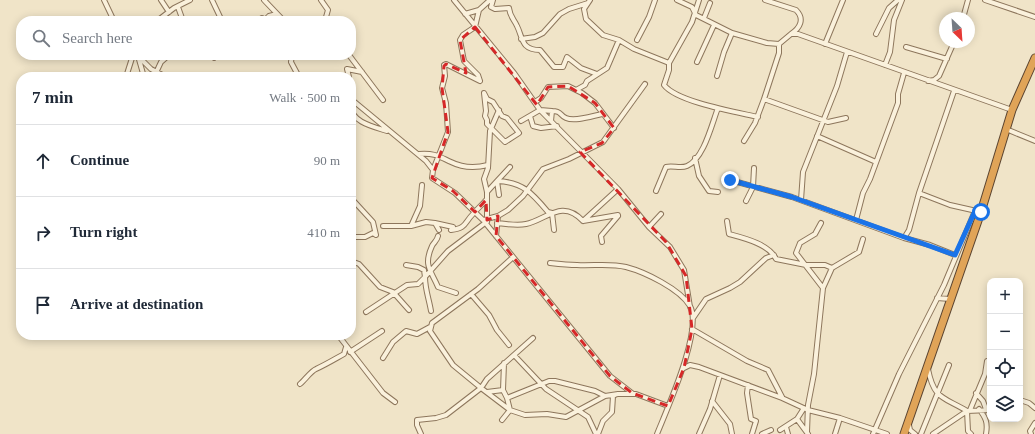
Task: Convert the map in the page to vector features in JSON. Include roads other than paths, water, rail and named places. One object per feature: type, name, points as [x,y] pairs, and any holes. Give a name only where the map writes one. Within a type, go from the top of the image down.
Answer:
[{"type":"highway","points":[[906,433],[908,421],[1012,110],[1035,58]]},
{"type":"street","points":[[104,0],[112,16]]},
{"type":"street","points":[[161,0],[169,12]]},
{"type":"street","points":[[164,16],[190,0]]},
{"type":"street","points":[[212,0],[220,16]]},
{"type":"street","points":[[264,0],[277,14],[269,16]]},
{"type":"street","points":[[321,0],[328,10],[326,16]]},
{"type":"street","points":[[454,0],[474,27],[514,73],[540,110],[618,189],[649,227],[666,242],[681,264],[686,276],[693,318],[692,329],[684,368],[657,434]]},
{"type":"street","points":[[465,14],[479,10],[491,0]]},
{"type":"street","points":[[491,0],[490,7],[495,9],[509,8],[510,16],[518,26],[521,39],[533,50],[540,50],[554,67],[563,67],[568,57],[580,68],[597,74]]},
{"type":"street","points":[[637,40],[650,17],[655,0]]},
{"type":"street","points":[[677,0],[692,7],[696,15],[732,33],[767,43],[779,44],[799,29],[801,22],[799,13],[796,10],[765,0]]},
{"type":"street","points":[[699,0],[696,15],[669,62],[669,70],[664,85],[688,99],[718,108],[758,117]]},
{"type":"street","points":[[825,44],[843,0]]},
{"type":"street","points":[[876,34],[889,8],[898,0]]},
{"type":"street","points":[[885,66],[890,52],[894,20],[902,0]]},
{"type":"street","points":[[965,12],[968,0]]},
{"type":"street","points":[[985,0],[1035,17]]},
{"type":"street","points":[[521,39],[535,37],[543,33],[560,14],[569,9],[590,2]]},
{"type":"street","points":[[590,2],[584,9],[586,19],[603,35],[619,40],[634,49],[669,62]]},
{"type":"street","points":[[704,18],[710,3]]},
{"type":"street","points":[[178,7],[181,16]]},
{"type":"street","points":[[479,10],[474,27],[463,35],[459,43],[464,61],[478,75],[480,80],[446,64],[444,65],[445,76],[442,88],[446,103],[448,131],[438,155],[432,178],[453,191],[486,222],[610,376],[632,393],[668,406]]},
{"type":"street","points":[[697,62],[714,24]]},
{"type":"street","points":[[717,76],[724,52],[732,33]]},
{"type":"street","points":[[791,34],[798,34],[904,73],[1012,110]]},
{"type":"street","points":[[576,90],[586,85],[587,81],[607,68],[619,40]]},
{"type":"street","points":[[744,141],[758,117],[779,53],[779,44]]},
{"type":"street","points":[[906,48],[947,59]]},
{"type":"street","points":[[927,81],[934,80],[938,76],[952,48]]},
{"type":"street","points":[[801,200],[803,172],[837,86],[847,52]]},
{"type":"street","points":[[128,72],[134,60]]},
{"type":"street","points":[[138,60],[142,72]]},
{"type":"street","points":[[142,60],[156,72],[162,60]]},
{"type":"street","points":[[291,60],[296,72]]},
{"type":"street","points":[[352,60],[384,100]]},
{"type":"street","points":[[348,72],[347,69],[362,72]]},
{"type":"street","points":[[856,220],[862,193],[876,162],[898,103],[898,94],[904,73]]},
{"type":"street","points":[[366,312],[407,285],[418,284],[430,273],[448,250],[486,222],[508,210],[529,190],[543,169],[569,159],[602,142],[614,128],[645,84]]},
{"type":"street","points":[[535,102],[541,98],[548,87],[568,86],[595,103],[614,128]]},
{"type":"street","points":[[904,238],[909,230],[919,193],[954,90]]},
{"type":"street","points":[[484,93],[487,99],[493,102],[499,110],[519,133],[505,142],[490,128],[485,116],[486,111],[484,93]]},
{"type":"street","points":[[764,100],[828,122],[846,118]]},
{"type":"street","points":[[356,103],[389,132],[419,154],[433,170]]},
{"type":"street","points":[[690,165],[709,137],[718,108]]},
{"type":"street","points":[[486,222],[487,192],[484,178],[488,166],[490,128],[499,110]]},
{"type":"street","points":[[521,121],[540,110],[559,111],[566,118],[576,119],[602,114]]},
{"type":"street","points":[[551,121],[552,111]]},
{"type":"street","points":[[530,116],[533,126],[547,128],[557,126]]},
{"type":"street","points":[[356,117],[363,123],[389,132]]},
{"type":"street","points":[[1006,129],[1035,141]]},
{"type":"street","points":[[817,136],[876,162]]},
{"type":"street","points":[[419,154],[430,153],[438,155],[452,163],[476,168],[488,166]]},
{"type":"street","points":[[695,158],[699,176],[709,191],[718,192]]},
{"type":"street","points":[[656,191],[666,167],[672,166],[678,168],[690,165],[697,167]]},
{"type":"street","points":[[487,192],[510,167]]},
{"type":"street","points":[[746,201],[753,187],[754,168]]},
{"type":"street","points":[[730,180],[801,200],[955,255]]},
{"type":"street","points":[[497,181],[506,182],[529,190],[548,212],[552,214]]},
{"type":"street","points":[[497,181],[499,195]]},
{"type":"street","points":[[411,226],[420,206],[422,185]]},
{"type":"street","points":[[583,220],[618,189]]},
{"type":"street","points":[[873,434],[899,374],[917,341],[937,298],[955,255],[978,212],[950,206],[919,193]]},
{"type":"street","points":[[384,226],[411,226],[426,222],[453,226],[451,230],[454,230],[468,224],[474,212],[487,200]]},
{"type":"street","points":[[356,203],[374,222],[376,235],[373,233],[365,237],[356,237]]},
{"type":"street","points":[[497,224],[528,224],[552,214],[555,210],[578,214],[583,220]]},
{"type":"street","points":[[552,214],[554,230]]},
{"type":"street","points":[[649,227],[661,214]]},
{"type":"street","points":[[496,236],[498,216]]},
{"type":"street","points":[[583,220],[618,216],[601,236],[602,242]]},
{"type":"street","points":[[727,220],[729,234],[748,239],[773,252],[776,259],[806,265],[825,264],[832,268]]},
{"type":"street","points":[[820,223],[816,234],[800,243],[796,253],[823,288]]},
{"type":"street","points":[[435,224],[439,230]]},
{"type":"street","points":[[438,236],[437,241],[432,244],[427,262],[430,273],[438,287],[456,293]]},
{"type":"street","points":[[807,433],[806,409],[814,374],[823,288],[832,268],[851,259],[859,252],[863,239]]},
{"type":"street","points":[[693,318],[706,299],[740,282],[766,258],[774,255]]},
{"type":"street","points":[[383,358],[393,342],[405,332],[408,331],[417,334],[430,327],[511,259]]},
{"type":"street","points":[[356,263],[359,264],[380,287],[395,294],[409,310]]},
{"type":"street","points":[[550,263],[625,267],[648,276],[669,287],[690,307]]},
{"type":"street","points":[[406,265],[418,267],[424,270],[425,289],[429,298],[431,311]]},
{"type":"street","points":[[471,294],[489,315],[497,330],[509,345]]},
{"type":"street","points":[[937,298],[950,298]]},
{"type":"street","points":[[430,327],[431,333],[450,362],[510,410],[525,415],[547,414],[564,417],[606,396],[632,393]]},
{"type":"street","points":[[692,329],[747,361],[768,370],[782,398]]},
{"type":"street","points":[[350,352],[382,331]]},
{"type":"street","points":[[421,434],[417,425],[417,420],[446,415],[481,388],[487,379],[533,338]]},
{"type":"street","points":[[341,340],[383,392],[395,402]]},
{"type":"street","points":[[300,384],[316,369],[322,368],[328,362],[344,354],[346,347]]},
{"type":"street","points":[[514,354],[542,385],[588,417],[597,434]]},
{"type":"street","points":[[971,434],[968,432],[968,411],[984,374],[987,361]]},
{"type":"street","points":[[504,363],[503,390],[510,410]]},
{"type":"street","points":[[684,368],[690,365],[699,367],[782,398],[806,409],[840,418],[887,434]]},
{"type":"street","points":[[921,434],[949,365]]},
{"type":"street","points":[[927,366],[931,385],[944,400],[968,411]]},
{"type":"street","points":[[699,434],[720,375]]},
{"type":"street","points":[[507,398],[552,380],[594,391],[606,396]]},
{"type":"street","points":[[748,385],[747,393],[751,419],[756,421],[752,434]]},
{"type":"street","points":[[487,392],[503,390]]},
{"type":"street","points":[[976,393],[987,408]]},
{"type":"street","points":[[597,434],[603,421],[612,412],[613,396],[618,394]]},
{"type":"street","points":[[712,401],[730,424],[732,434]]},
{"type":"street","points":[[1023,401],[1029,403],[1035,408]]},
{"type":"street","points":[[780,430],[797,419],[806,409]]},
{"type":"street","points":[[502,420],[510,410]]},
{"type":"street","points":[[979,410],[984,416],[988,425],[986,434]]},
{"type":"street","points":[[933,434],[968,411],[987,410]]},
{"type":"street","points":[[835,434],[840,418]]},
{"type":"street","points":[[797,419],[807,433]]},
{"type":"street","points":[[1031,434],[1030,431],[1035,423]]},
{"type":"street","points":[[786,427],[788,434]]},
{"type":"street","points":[[762,434],[771,430]]},
{"type":"street","points":[[906,433],[915,434]]}]
